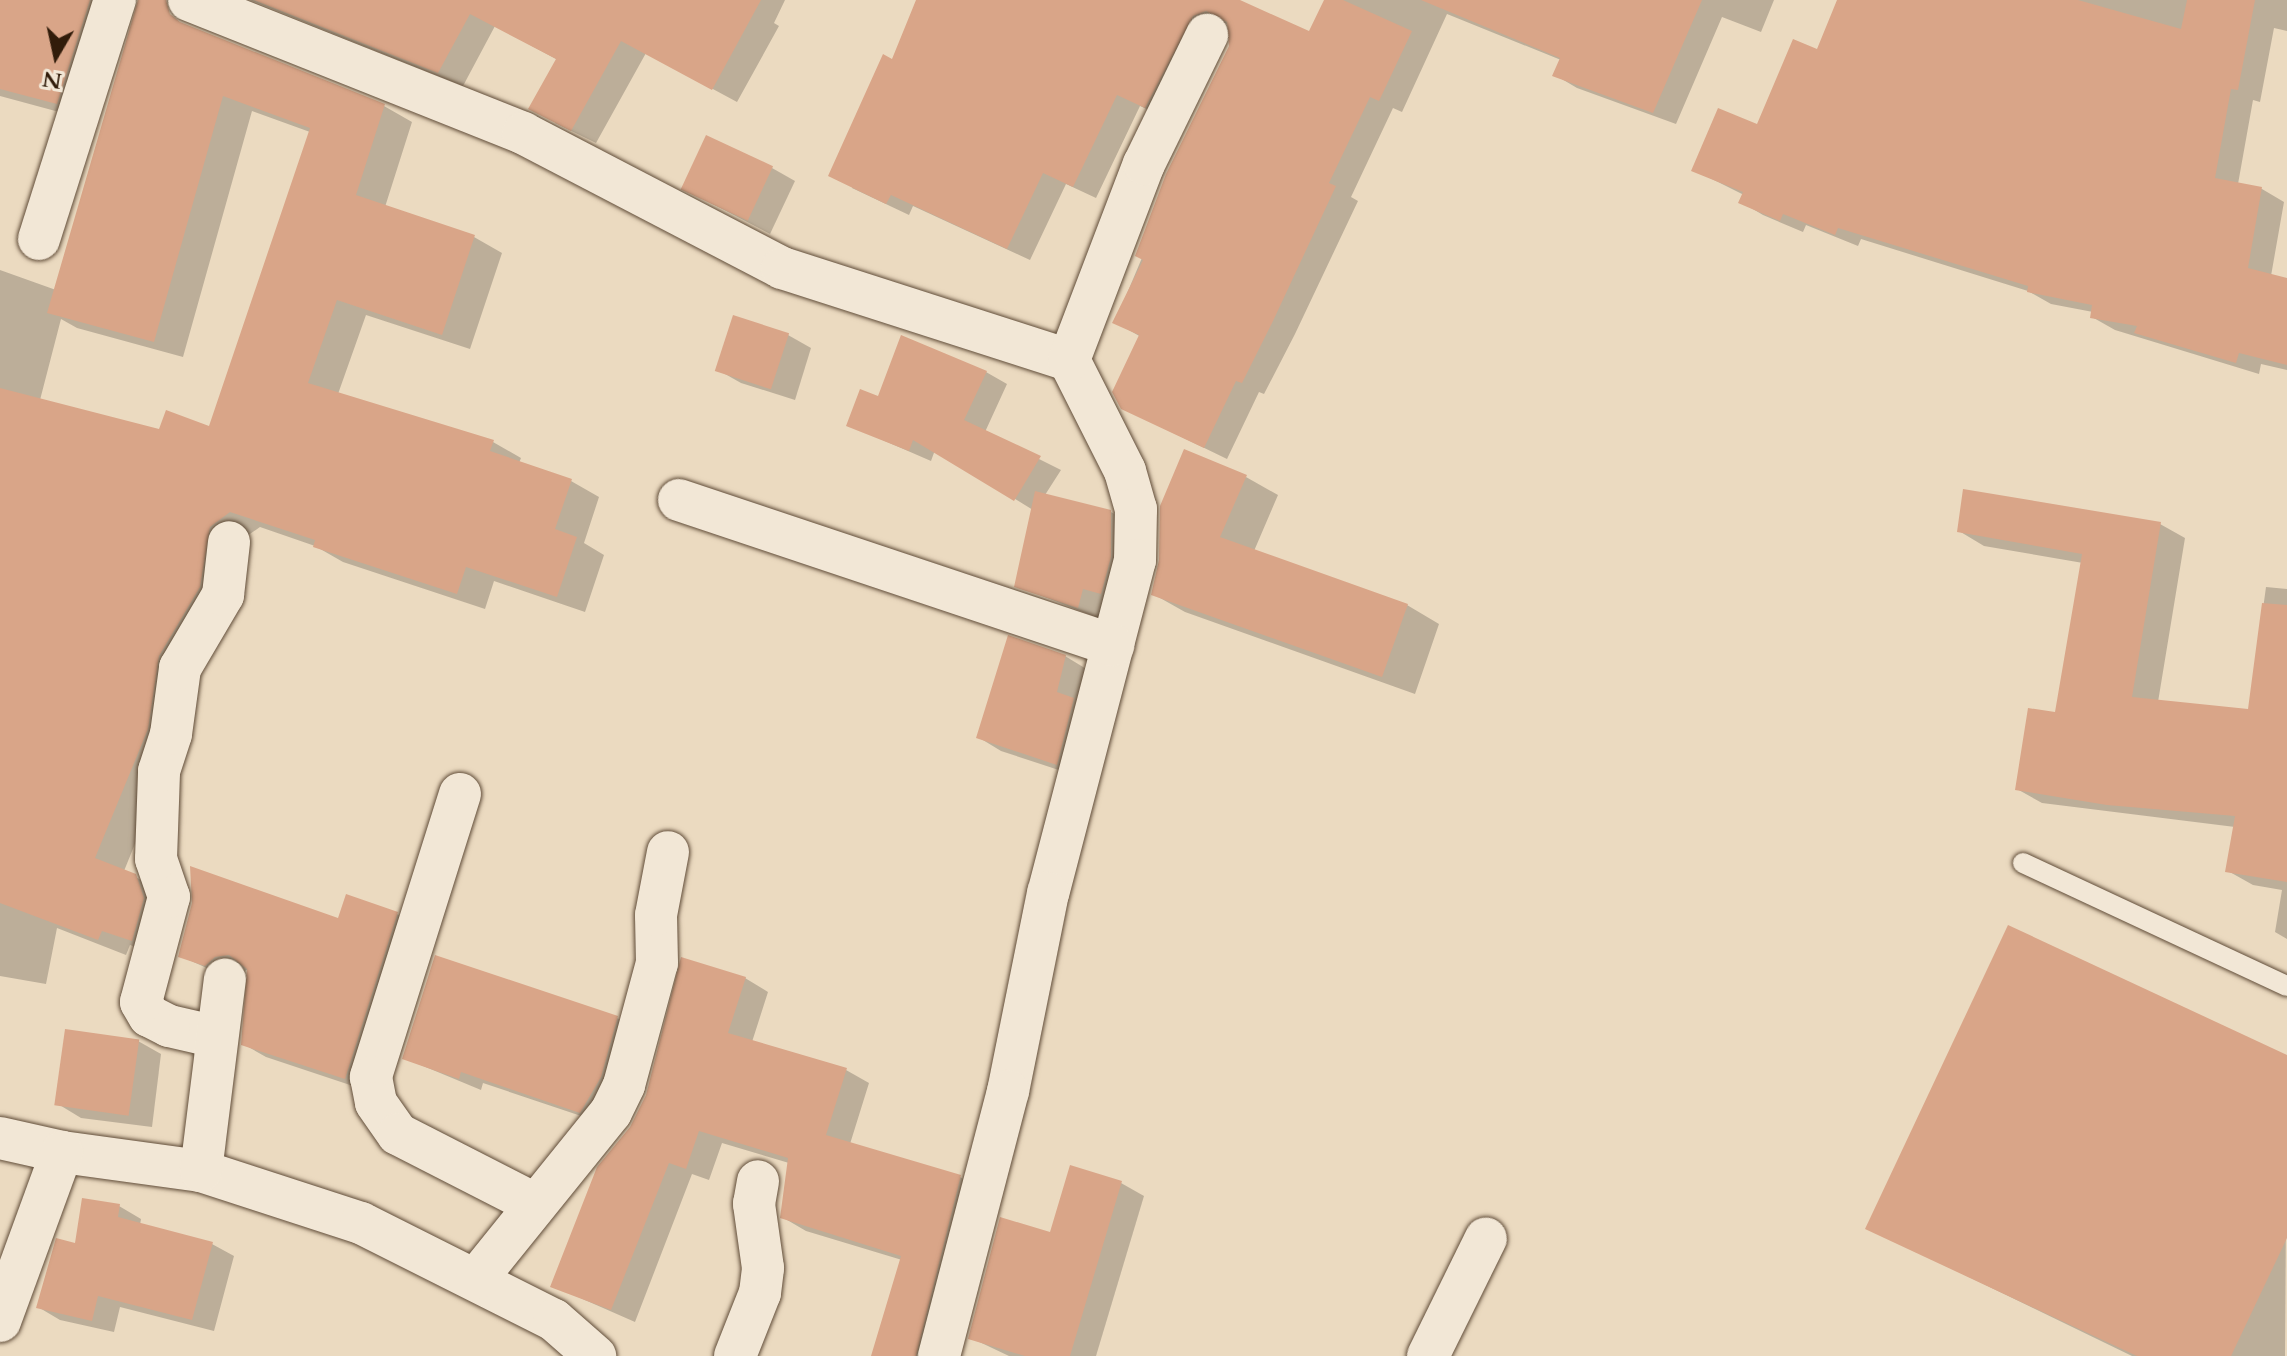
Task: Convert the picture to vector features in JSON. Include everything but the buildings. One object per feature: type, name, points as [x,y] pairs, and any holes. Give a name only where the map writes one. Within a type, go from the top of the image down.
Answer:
[{"type":"street","points":[[39,239],[115,0]]},
{"type":"street","points":[[189,0],[523,133],[782,268],[1069,360],[1125,471],[1136,509],[1135,560],[1048,893],[1004,1107],[939,1356]]},
{"type":"street","points":[[1069,360],[1144,164],[1207,35]]},
{"type":"street","points":[[679,500],[1113,645]]},
{"type":"street","points":[[217,1037],[169,1026],[149,1016],[141,1002],[169,897],[156,859],[159,771],[180,668],[223,595],[229,542]]},
{"type":"street","points":[[460,794],[371,1077],[376,1103],[398,1134],[535,1204]]},
{"type":"street","points":[[477,1278],[611,1112],[624,1085],[657,963],[656,915],[668,852]]},
{"type":"street","points":[[201,1171],[225,979]]},
{"type":"street","points":[[0,1138],[62,1152],[201,1171],[361,1223],[477,1278],[554,1320],[595,1356]]},
{"type":"street","points":[[0,1321],[62,1152]]},
{"type":"street","points":[[735,1356],[760,1293],[763,1268],[754,1204],[758,1181]]},
{"type":"street","points":[[1428,1356],[1486,1238]]},
{"type":"lane","points":[[2023,863],[2287,986]]}]
